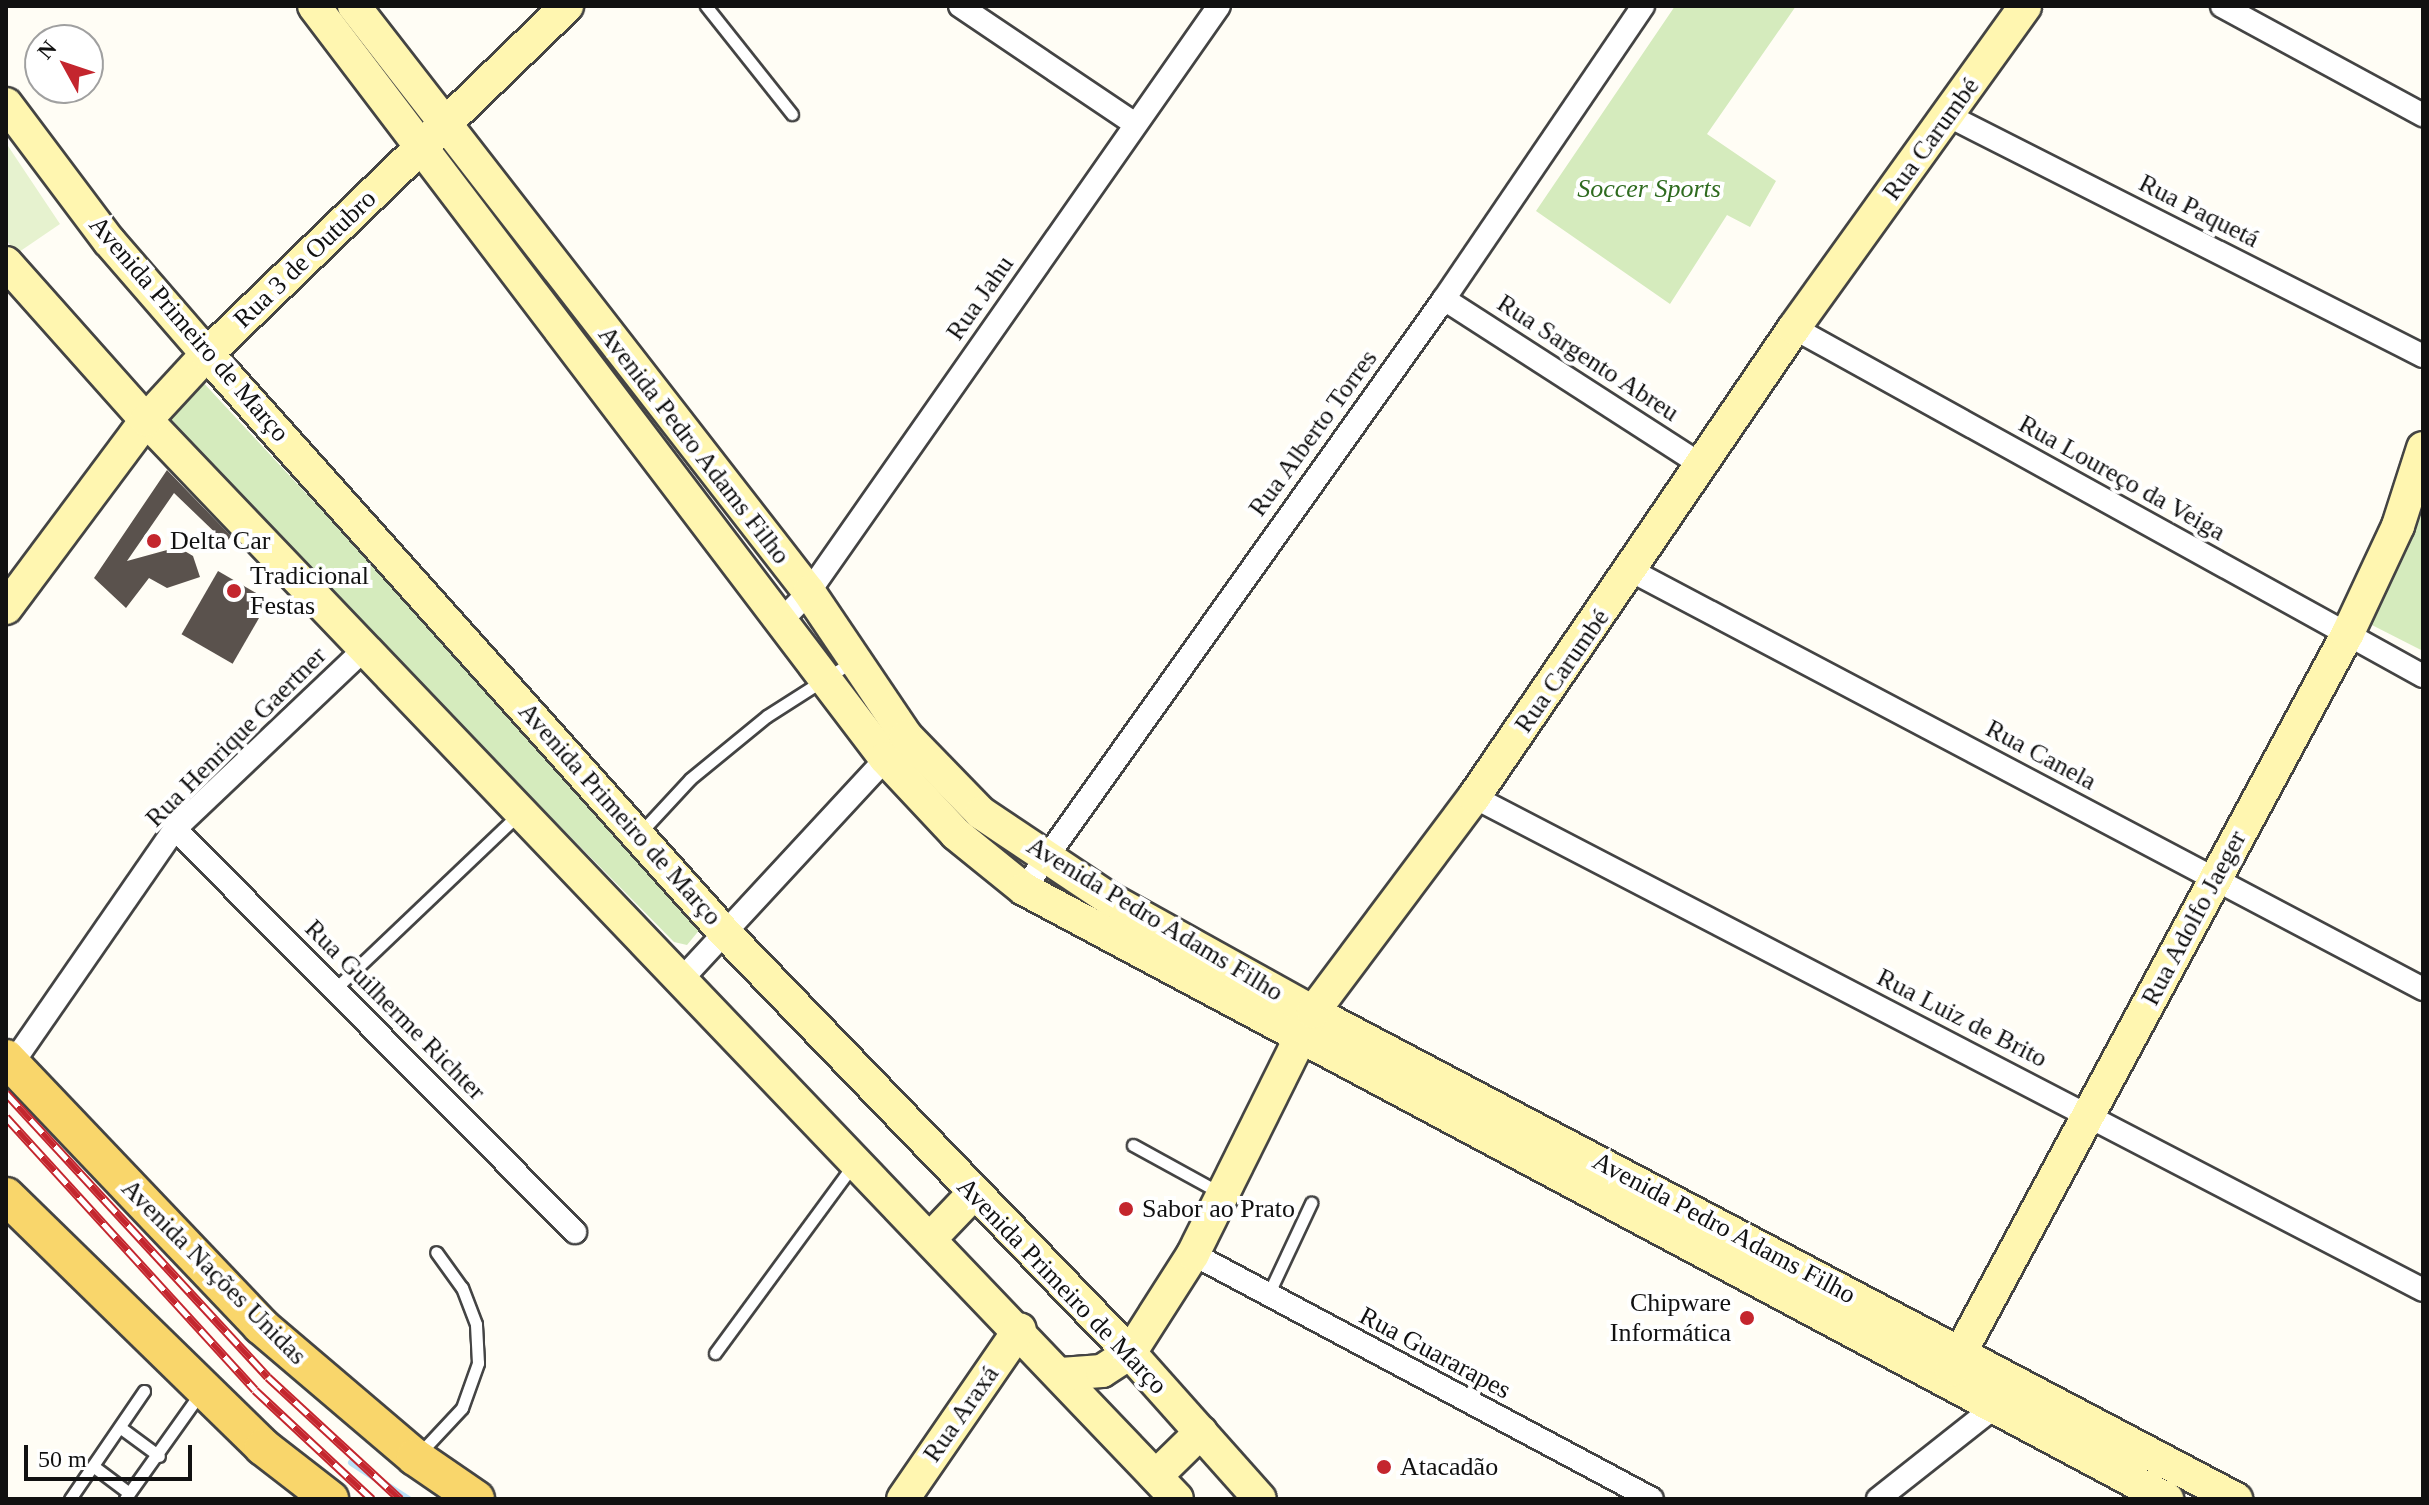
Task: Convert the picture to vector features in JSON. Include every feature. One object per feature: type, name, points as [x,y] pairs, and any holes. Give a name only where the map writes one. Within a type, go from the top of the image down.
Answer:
[{"type":"main road","name":"Avenida Pedro Adams Filho","points":[[314,6],[828,681],[896,747],[981,813],[1044,857],[1306,1024]]},
{"type":"main road","name":"Avenida Pedro Adams Filho","points":[[354,6],[445,128],[809,592],[854,660],[896,747],[956,834],[1024,889],[1306,1024],[2006,1394],[2236,1499]]},
{"type":"main road","name":"Rua 3 de Outubro","points":[[6,608],[146,420],[207,354],[445,128],[567,6]]},
{"type":"main road","name":"Rua Carumbé","points":[[1130,1353],[1193,1254],[1306,1024],[1474,797],[1632,571],[1794,328],[2025,6]]},
{"type":"main road","name":"Avenida Primeiro de Março","points":[[6,104],[109,241],[207,354],[640,834],[726,934],[973,1194],[1130,1353],[1260,1499]]},
{"type":"main road","points":[[6,263],[146,420],[930,1239],[1020,1329],[1166,1488],[1201,1432]]},
{"type":"main road","name":"Rua Adolfo Jaeger","points":[[1953,1366],[2347,635],[2398,526],[2423,448]]},
{"type":"main road","name":"Avenida Nações Unidas","points":[[9,1061],[261,1326],[415,1457],[476,1499]]},
{"type":"main road","points":[[930,1239],[973,1194]]},
{"type":"main road","points":[[12,1208],[205,1385],[263,1447],[330,1499]]},
{"type":"main road","name":"Rua Araxá","points":[[903,1499],[1020,1329]]},
{"type":"main road","points":[[1061,1374],[1102,1371],[1130,1353]]},
{"type":"main road","name":"Avenida Pedro Adams Filho","points":[[2006,1394],[2167,1499]]},
{"type":"street","points":[[960,6],[1135,124]]},
{"type":"street","name":"Rua Jahu","points":[[783,619],[809,592],[1219,6]]},
{"type":"street","name":"Rua Alberto Torres","points":[[1024,889],[1444,299],[1643,6]]},
{"type":"street","points":[[2222,6],[2423,115]]},
{"type":"street","name":"Rua Paquetá","points":[[1949,116],[2423,356]]},
{"type":"street","name":"Rua Sargento Abreu","points":[[1444,299],[1702,465]]},
{"type":"street","name":"Rua Loureço da Veiga","points":[[1794,328],[2423,676]]},
{"type":"street","name":"Rua Canela","points":[[1632,571],[2423,989]]},
{"type":"street","name":"Rua Henrique Gaertner","points":[[9,1061],[175,829],[365,649]]},
{"type":"street","points":[[681,980],[896,747]]},
{"type":"street","name":"Rua Luiz de Brito","points":[[1474,797],[2423,1290]]},
{"type":"street","name":"Rua Guilherme Richter","points":[[175,829],[575,1232]]},
{"type":"street","name":"Rua Guararapes","points":[[1193,1254],[1652,1499]]},
{"type":"street","points":[[1878,1499],[2006,1394]]},
{"type":"lane","points":[[706,6],[792,114]]},
{"type":"lane","points":[[640,834],[690,779],[767,716],[828,681],[854,660]]},
{"type":"lane","points":[[335,989],[521,812]]},
{"type":"lane","points":[[1133,1145],[1222,1195]]},
{"type":"lane","points":[[715,1353],[856,1162]]},
{"type":"lane","points":[[1267,1295],[1311,1203]]},
{"type":"lane","points":[[415,1457],[462,1408],[478,1363],[476,1324],[462,1288],[436,1252]]},
{"type":"lane","points":[[93,1466],[127,1496],[159,1456],[205,1385]]},
{"type":"lane","points":[[70,1499],[144,1391]]},
{"type":"lane","points":[[121,1428],[159,1456]]},
{"type":"green space","name":"Soccer Sports","points":[[1675,6],[1796,6],[1707,134],[1776,181],[1750,227],[1727,215],[1670,304],[1536,211]]},
{"type":"green space","points":[[6,143],[60,224],[16,254],[6,239]]},
{"type":"green space","points":[[199,378],[696,914],[701,928],[687,945],[674,942],[160,420]]},
{"type":"green space","points":[[2423,499],[2423,651],[2364,621]]},
{"type":"building","points":[[167,470],[231,536],[226,543],[174,493],[127,561],[178,547],[193,556],[200,577],[167,588],[149,578],[126,608],[94,578]]},
{"type":"building","points":[[218,571],[269,600],[233,664],[182,634]]},
{"type":"waterway","points":[[351,1462],[408,1499]]},
{"type":"railway","points":[[6,1093],[268,1377],[400,1499]]},
{"type":"railway","points":[[6,1117],[255,1390],[372,1499]]},
{"type":"place","name":"Delta Car","points":[[154,541]]},
{"type":"place","name":"Tradicional Festas","points":[[234,591]]},
{"type":"place","name":"Sabor ao Prato","points":[[1126,1209]]},
{"type":"place","name":"Chipware Informática","points":[[1747,1318]]},
{"type":"place","name":"Atacadão","points":[[1384,1467]]}]
